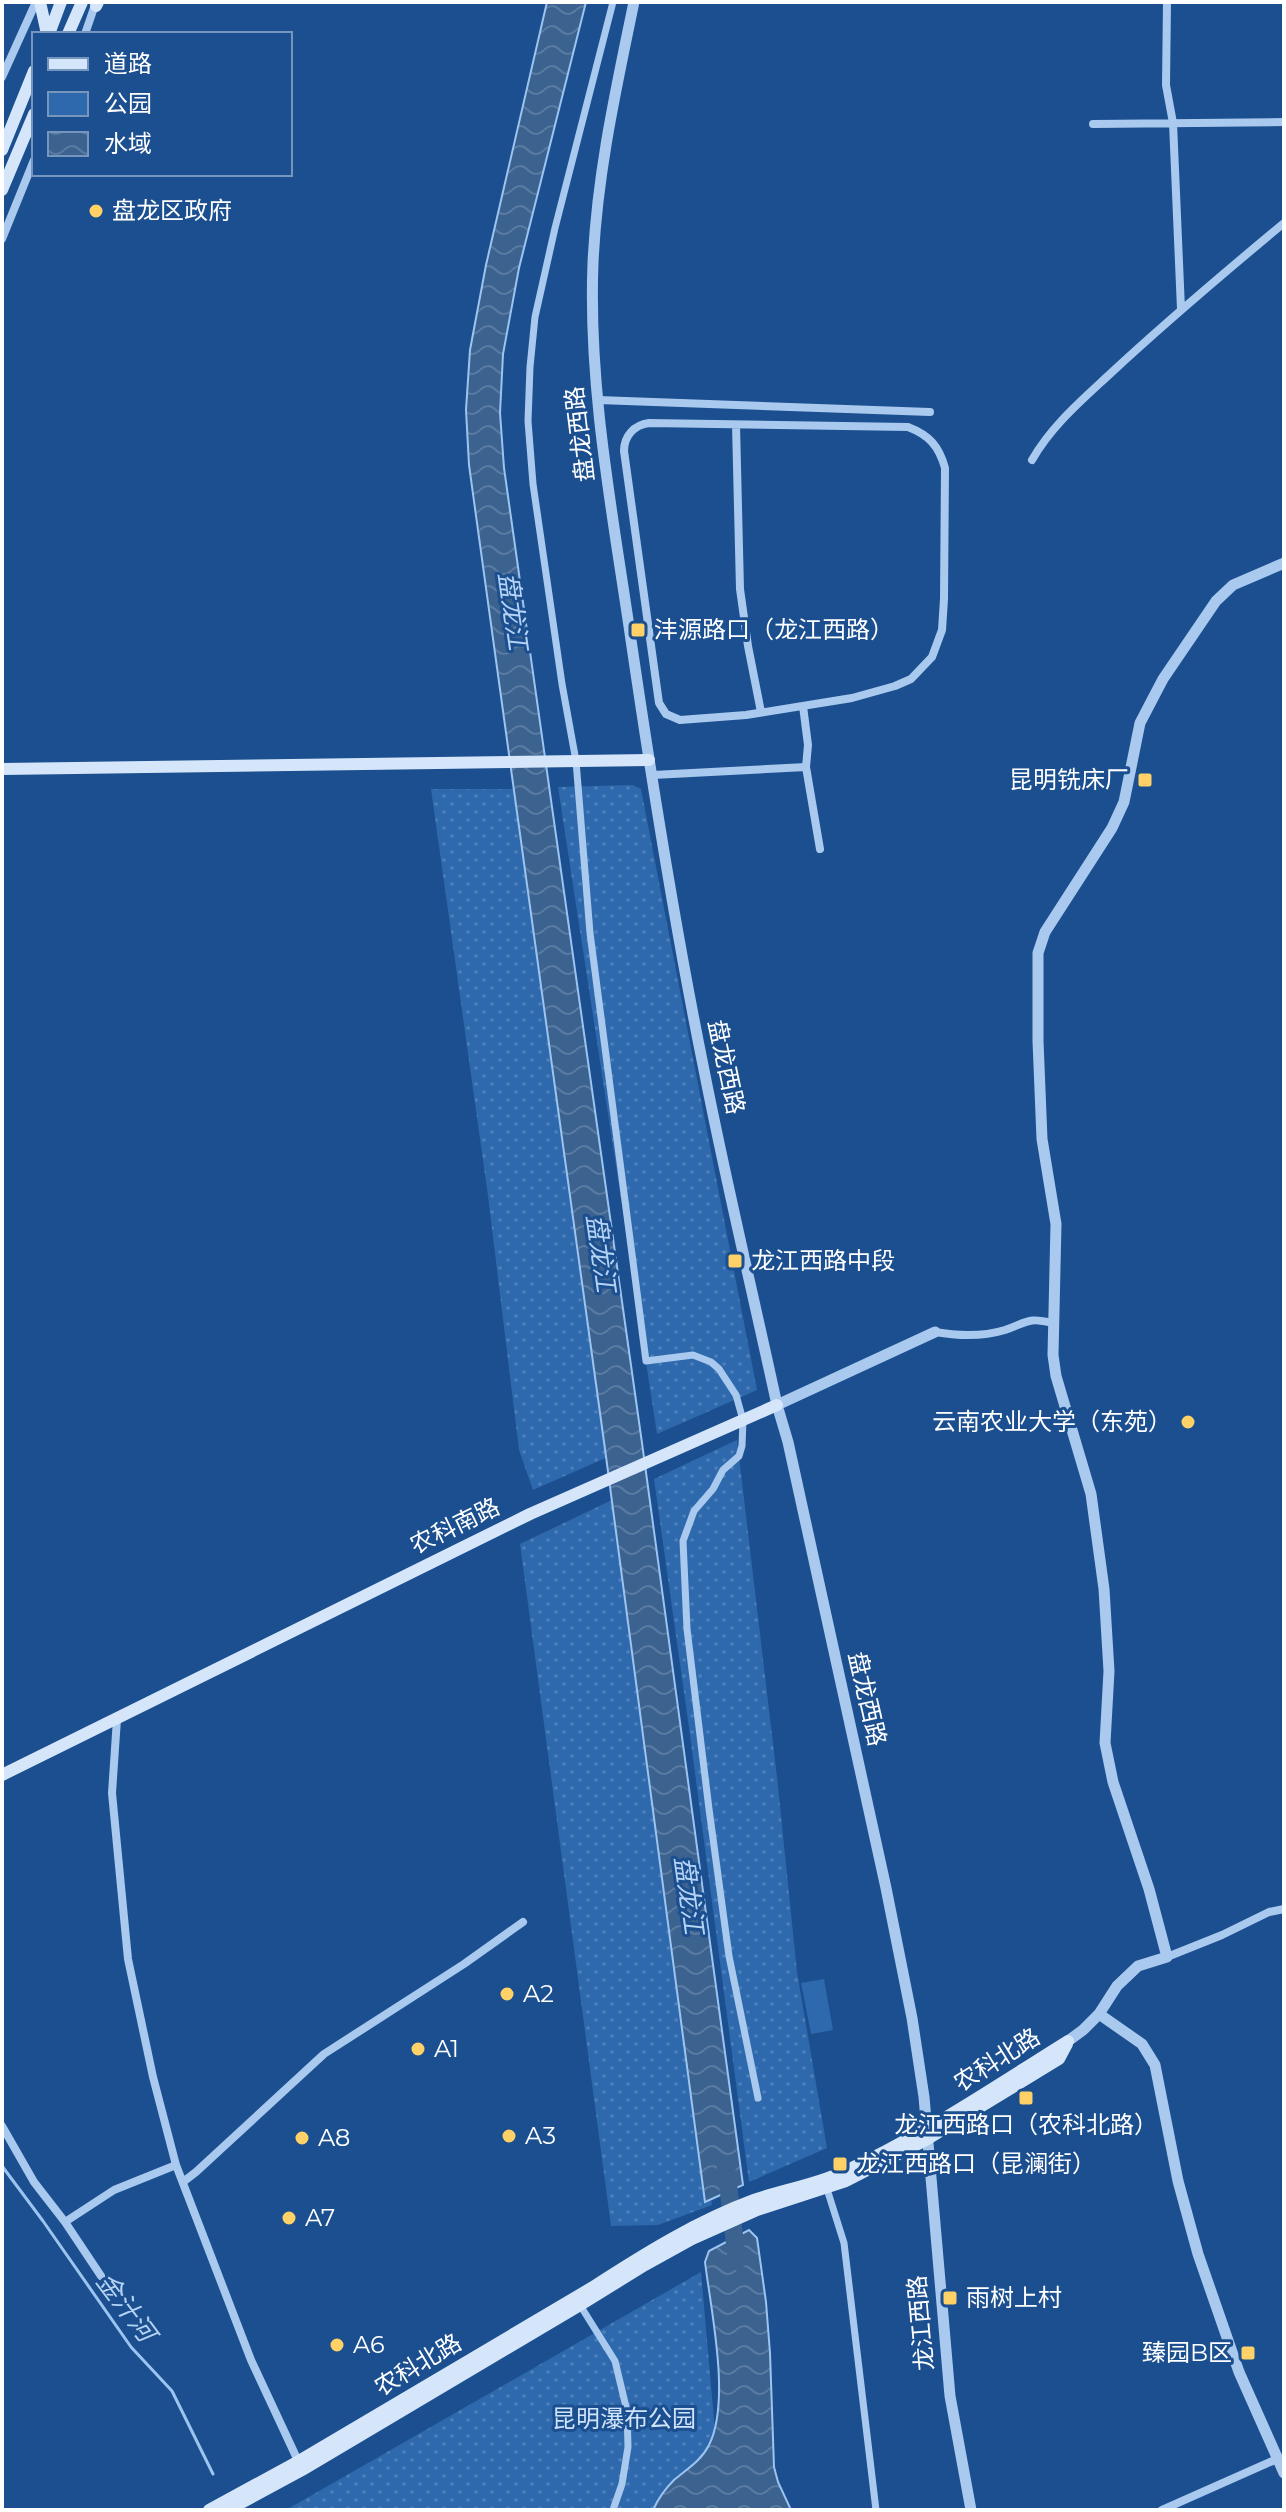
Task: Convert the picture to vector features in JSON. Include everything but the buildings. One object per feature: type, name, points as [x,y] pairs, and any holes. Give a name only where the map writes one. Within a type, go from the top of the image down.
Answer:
[{"type":"main road","points":[[38,2],[47,32]]},
{"type":"main road","points":[[49,32],[61,2]]},
{"type":"main road","points":[[69,32],[82,2]]},
{"type":"main road","points":[[2,150],[32,76]]},
{"type":"main road","points":[[2,190],[32,119]]},
{"type":"main road","points":[[2,769],[649,760]]},
{"type":"main road","name":"农科南路","points":[[2,1775],[585,1488],[777,1405]]},
{"type":"main road","name":"农科北路","points":[[755,2205],[827,2189],[1059,2059],[1068,2041]]},
{"type":"main road","name":"农科北路","points":[[755,2205],[842,2173],[926,2135]]},
{"type":"main road","points":[[690,2235],[755,2205]]},
{"type":"main road","name":"农科北路","points":[[228,2510],[640,2256],[690,2235]]},
{"type":"main road","name":"农科北路","points":[[209,2510],[300,2465],[580,2305],[690,2235]]},
{"type":"street","points":[[2,77],[38,2]]},
{"type":"street","points":[[613,2],[535,317],[528,421],[533,484],[576,761],[590,933],[646,1361],[693,1355],[711,1362],[736,1395],[743,1420],[739,1456],[723,1470],[713,1489],[694,1511],[683,1541],[687,1629],[709,1809],[729,1956],[758,2098]]},
{"type":"street","name":"盘龙西路","points":[[634,2],[605,144],[593,266],[594,364],[607,475],[649,760],[684,968],[777,1405],[788,1442],[898,1944],[924,2097],[926,2135]]},
{"type":"street","points":[[1167,2],[1166,85],[1173,123],[1181,309]]},
{"type":"street","points":[[86,32],[96,3]]},
{"type":"street","points":[[1093,124],[1284,122]]},
{"type":"street","points":[[2,239],[32,165]]},
{"type":"street","points":[[1032,460],[1055,426],[1181,309],[1284,223]]},
{"type":"street","points":[[598,400],[930,412]]},
{"type":"street","points":[[643,424],[736,425],[908,427],[928,437],[936,445],[945,468],[942,630],[932,657],[911,679],[852,698],[761,712],[680,720],[672,718],[662,709],[636,549],[624,451],[626,438],[643,424]]},
{"type":"street","points":[[736,425],[740,589],[761,712]]},
{"type":"street","points":[[1167,1957],[1149,1889],[1113,1782],[1105,1743],[1109,1671],[1104,1589],[1091,1494],[1056,1376],[1053,1355],[1056,1224],[1042,1139],[1038,953],[1045,932],[1112,828],[1124,802],[1140,723],[1163,679],[1216,601],[1233,585],[1284,563]]},
{"type":"street","points":[[803,706],[808,745],[806,767],[820,849]]},
{"type":"street","points":[[653,775],[806,767]]},
{"type":"street","points":[[935,1332],[959,1336],[1003,1330],[1027,1320],[1053,1323]]},
{"type":"street","name":"农科南路","points":[[777,1405],[935,1332]]},
{"type":"street","points":[[117,1719],[112,1793],[128,1959],[153,2077],[176,2165],[251,2360],[300,2465]]},
{"type":"street","points":[[1068,2041],[1099,2014],[1117,1986],[1138,1966],[1222,1935],[1269,1912],[1284,1909]]},
{"type":"street","points":[[183,2182],[324,2054],[523,1922]]},
{"type":"street","points":[[1099,2014],[1142,2044],[1155,2065],[1178,2181],[1198,2254],[1239,2372],[1284,2473]]},
{"type":"street","points":[[2,2126],[34,2182],[101,2276]]},
{"type":"street","name":"龙江西路","points":[[926,2135],[950,2396],[971,2510]]},
{"type":"street","points":[[65,2222],[114,2190],[176,2165]]},
{"type":"street","points":[[827,2189],[844,2243],[876,2510]]},
{"type":"street","points":[[580,2305],[615,2361],[627,2411],[628,2447],[622,2484],[613,2510]]},
{"type":"street","points":[[1162,2510],[1277,2459]]},
{"type":"green space","points":[[633,785],[641,789],[757,1390],[657,1434],[558,787]]},
{"type":"green space","points":[[431,789],[519,789],[610,1456],[533,1490],[519,1450],[488,1196]]},
{"type":"green space","points":[[737,1440],[797,1972],[827,2148],[749,2182],[654,1479]]},
{"type":"green space","points":[[616,1498],[712,2205],[658,2225],[611,2226],[520,1544]]},
{"type":"green space","points":[[824,1979],[833,2030],[811,2034],[801,1983]]},
{"type":"green space","name":"昆明瀑布公园","points":[[701,2272],[722,2510],[286,2510]]},
{"type":"water","points":[[547,2],[586,2],[519,268],[503,354],[500,413],[504,468],[743,2185],[705,2202],[469,465],[466,410],[470,350],[486,265]]},
{"type":"water","points":[[749,2230],[757,2238],[766,2302],[774,2467],[791,2510],[653,2510],[671,2483],[702,2456],[709,2445],[715,2427],[719,2381],[705,2262],[709,2251]]},
{"type":"waterway","name":"金汁河","points":[[2,2166],[131,2347],[172,2391],[213,2474]]},
{"type":"waterway","name":"盘龙江","points":[[726,2167],[737,2261]]},
{"type":"place","name":"盘龙区政府","points":[[96,211]]},
{"type":"place","name":"沣源路口（龙江西路）","points":[[638,630]]},
{"type":"place","name":"昆明铣床厂","points":[[1145,780]]},
{"type":"place","name":"龙江西路中段","points":[[735,1261]]},
{"type":"place","name":"云南农业大学（东苑）","points":[[1188,1422]]},
{"type":"place","name":"A2","points":[[507,1994]]},
{"type":"place","name":"A1","points":[[418,2049]]},
{"type":"place","name":"龙江西路口（农科北路）","points":[[1026,2098]]},
{"type":"place","name":"A3","points":[[509,2136]]},
{"type":"place","name":"A8","points":[[302,2138]]},
{"type":"place","name":"龙江西路口（昆澜街）","points":[[840,2164]]},
{"type":"place","name":"A7","points":[[289,2218]]},
{"type":"place","name":"雨树上村","points":[[950,2298]]},
{"type":"place","name":"A6","points":[[337,2345]]},
{"type":"place","name":"臻园B区","points":[[1248,2353]]}]
